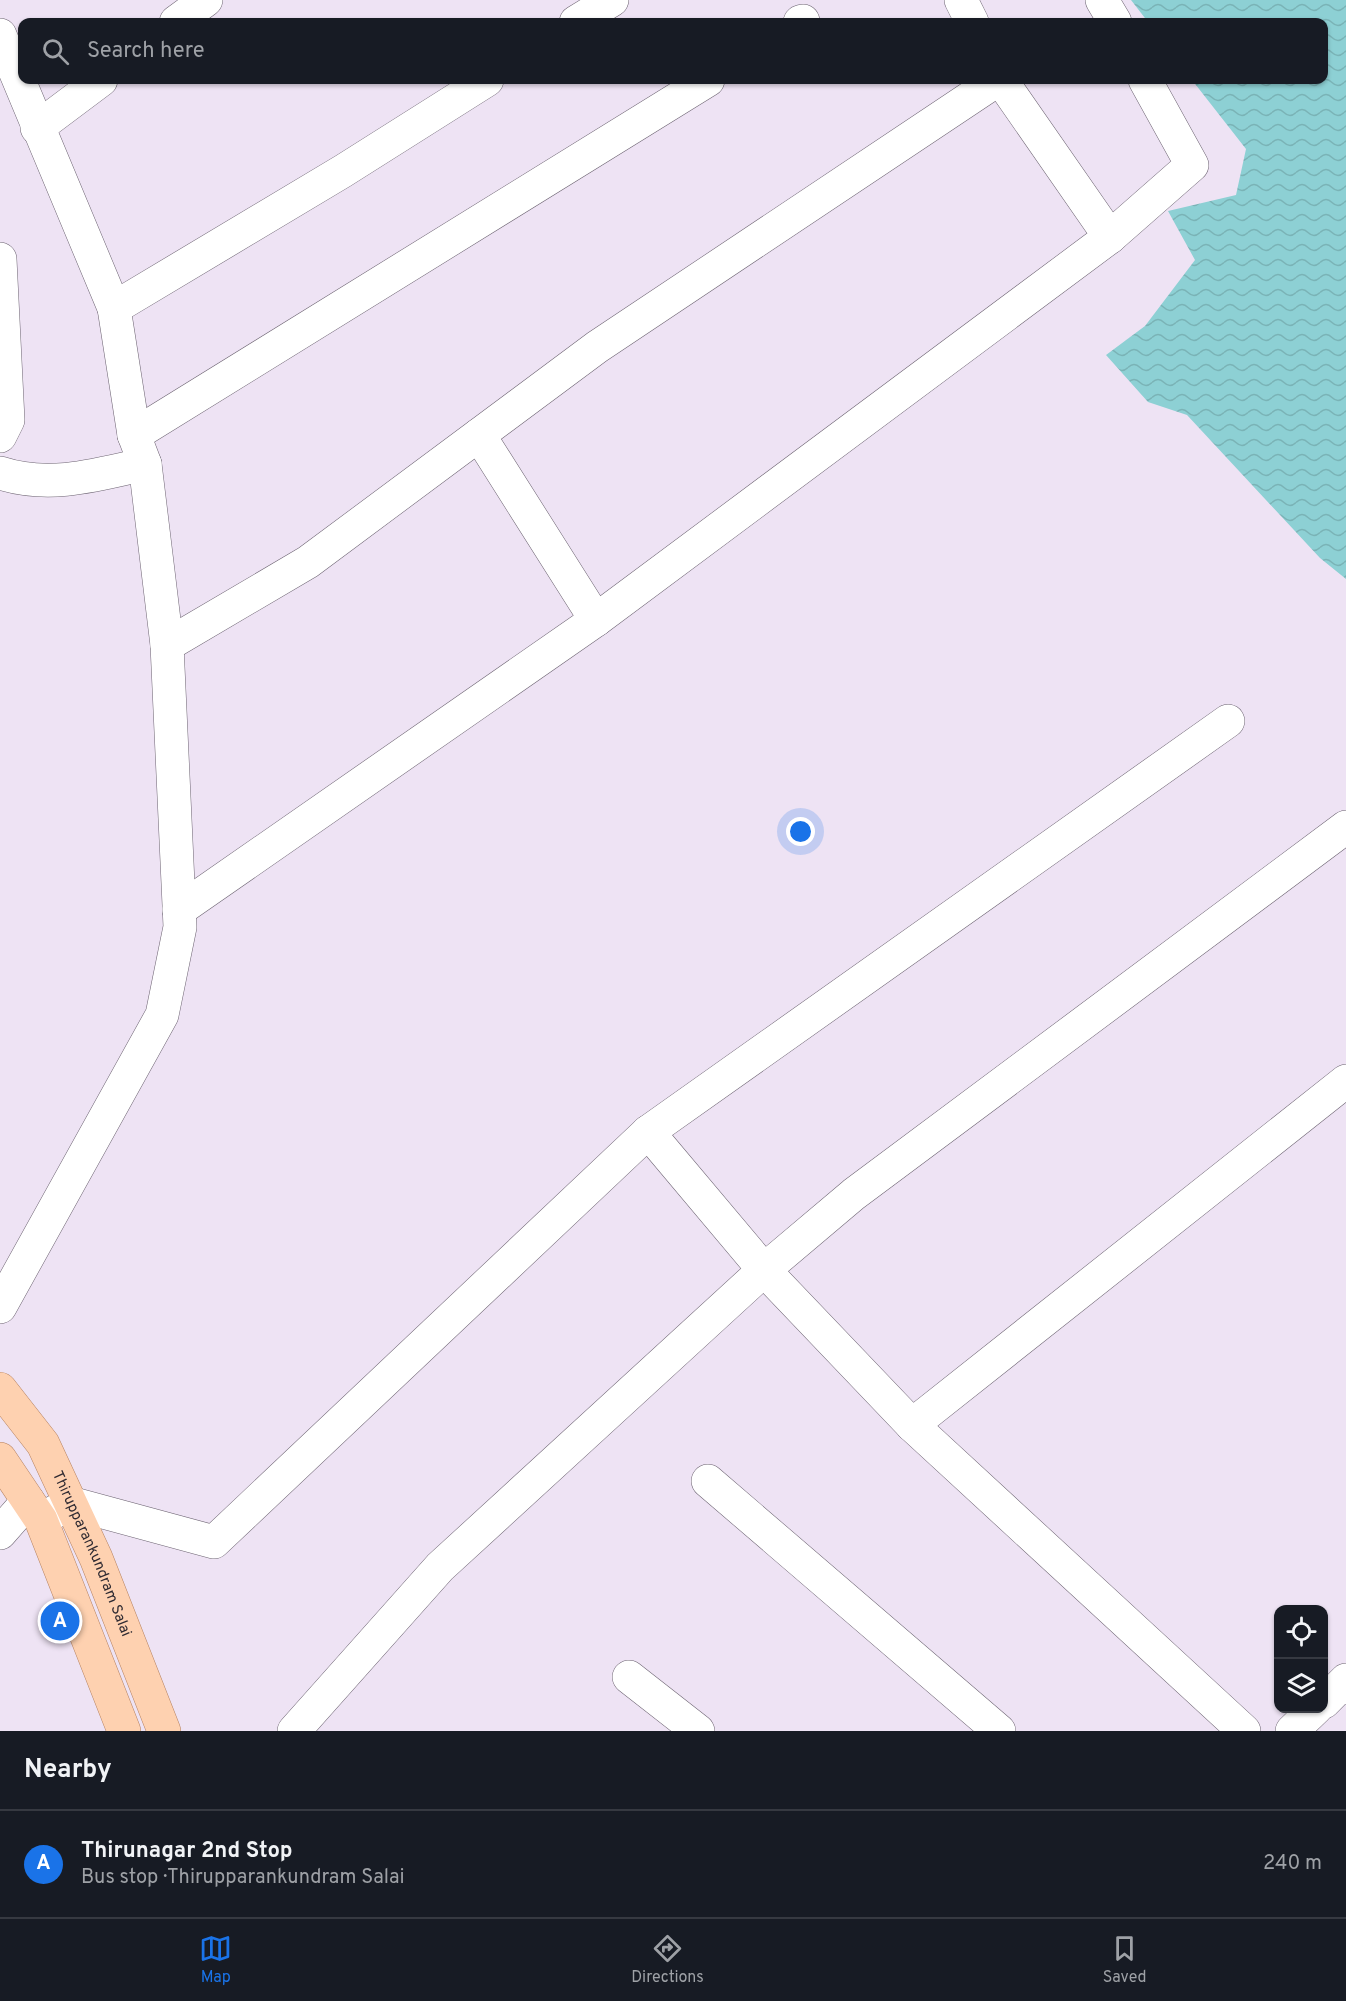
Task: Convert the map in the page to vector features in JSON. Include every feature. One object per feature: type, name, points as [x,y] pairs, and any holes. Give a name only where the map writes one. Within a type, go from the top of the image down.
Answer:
[{"type":"main road","name":"Thirupparankundram Salai","points":[[0,1389],[43,1444],[96,1558],[164,1731]]},
{"type":"main road","points":[[0,1459],[34,1511],[124,1731]]},
{"type":"street","points":[[181,18],[206,0]]},
{"type":"street","points":[[583,18],[612,0]]},
{"type":"street","points":[[961,0],[970,18]]},
{"type":"street","points":[[1102,0],[1113,18]]},
{"type":"street","points":[[0,35],[18,80]]},
{"type":"street","points":[[0,1307],[162,1015],[180,927],[167,645],[140,449],[114,308],[19,84]]},
{"type":"street","points":[[37,128],[96,84]]},
{"type":"street","points":[[114,308],[344,171],[481,84]]},
{"type":"street","points":[[0,473],[22,480],[79,480],[140,449],[702,84]]},
{"type":"street","points":[[167,645],[308,562],[597,347],[993,84]]},
{"type":"street","points":[[1002,84],[1110,237]]},
{"type":"street","points":[[180,910],[596,620],[1110,237],[1192,165],[1147,84]]},
{"type":"street","points":[[0,259],[8,420],[0,436]]},
{"type":"street","points":[[479,435],[596,620]]},
{"type":"street","points":[[0,1533],[34,1511],[70,1503],[213,1542],[648,1131],[1228,721]]},
{"type":"street","points":[[294,1731],[440,1567],[764,1270],[854,1194],[1346,827]]},
{"type":"street","points":[[912,1425],[1346,1081]]},
{"type":"street","points":[[648,1131],[764,1270],[912,1425],[1244,1731]]},
{"type":"street","points":[[708,1481],[877,1623],[999,1731]]},
{"type":"street","points":[[629,1677],[698,1731]]},
{"type":"street","points":[[1328,1696],[1346,1680]]},
{"type":"street","points":[[1292,1731],[1311,1713]]},
{"type":"water","points":[[1131,0],[1346,0],[1346,579],[1320,558],[1187,415],[1148,402],[1106,355],[1145,326],[1195,260],[1168,211],[1236,195],[1246,149],[1195,84],[1328,84],[1328,18],[1145,18]]},
{"type":"place","name":"Thirunagar 2nd Stop","points":[[60,1621]]}]
